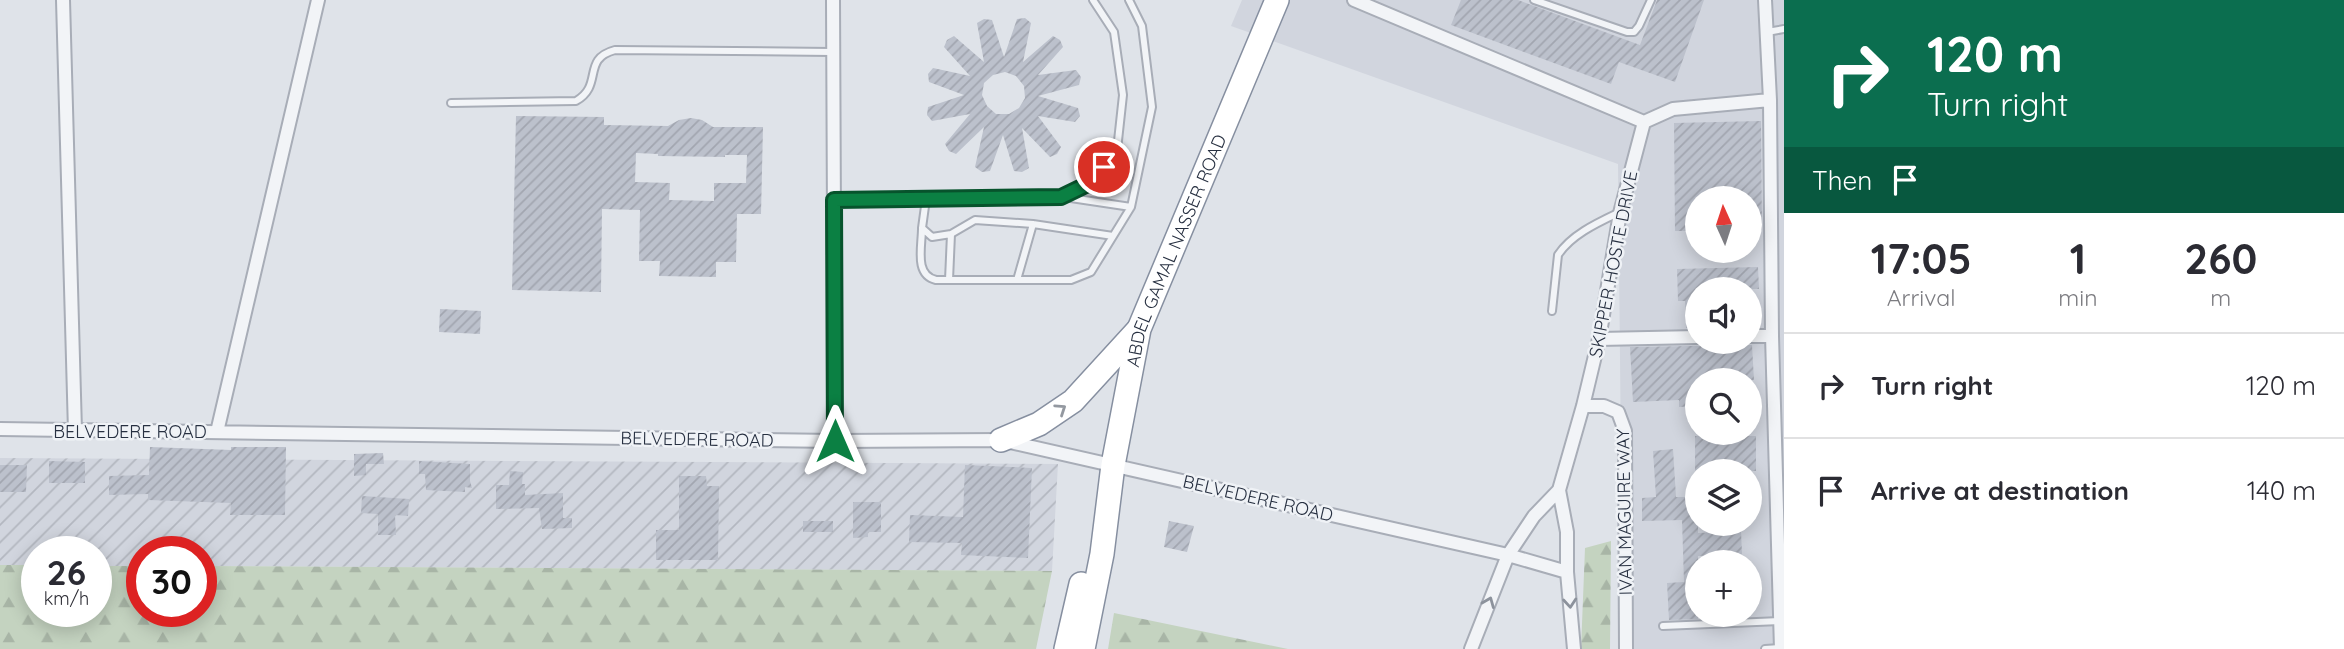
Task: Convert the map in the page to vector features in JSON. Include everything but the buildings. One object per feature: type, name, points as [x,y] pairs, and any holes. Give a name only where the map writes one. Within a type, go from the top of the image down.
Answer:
[{"type":"highway","name":"ABDEL GAMAL NASSER ROAD","points":[[1083,649],[1102,554],[1114,465],[1139,329],[1277,0]]},
{"type":"highway","points":[[1001,440],[1039,424],[1073,401],[1139,329]]},
{"type":"highway","name":"ABDEL GAMAL NASSER ROAD","points":[[1066,649],[1089,553],[1107,510]]},
{"type":"street","points":[[64,0],[75,430]]},
{"type":"street","points":[[217,432],[318,0]]},
{"type":"street","points":[[833,0],[835,441]]},
{"type":"street","points":[[1354,0],[1644,122],[1673,109],[1770,100]]},
{"type":"street","points":[[1765,0],[1770,100],[1782,648]]},
{"type":"street","name":"SKIPPER HOSTE DRIVE","points":[[1574,649],[1567,572],[1567,532],[1559,490],[1599,339],[1620,213],[1644,122]]},
{"type":"street","points":[[1599,339],[1685,337]]},
{"type":"street","name":"IVAN MAGUIRE WAY","points":[[1583,406],[1604,407],[1618,412],[1625,431],[1626,649]]},
{"type":"street","name":"BELVEDERE ROAD","points":[[0,429],[835,441],[1001,440],[1508,555]]},
{"type":"street","name":"SKIPPER HOSTE DRIVE","points":[[1471,649],[1508,555],[1534,516],[1559,490]]},
{"type":"street","points":[[1508,555],[1567,572]]},
{"type":"lane","points":[[1061,197],[1090,183],[1117,150],[1123,95],[1114,32],[1093,0]]},
{"type":"lane","points":[[926,200],[921,270],[927,278],[949,281],[1071,280],[1091,272],[1131,207],[1152,107],[1142,26],[1129,0]]},
{"type":"lane","points":[[1534,0],[1627,32],[1634,32],[1639,26],[1651,0]]},
{"type":"lane","points":[[1767,32],[1784,29]]},
{"type":"lane","points":[[451,103],[576,101],[585,96],[590,88],[596,60],[604,53],[615,50],[832,52]]},
{"type":"lane","points":[[834,200],[1061,197],[1131,207]]},
{"type":"lane","points":[[1552,311],[1558,255],[1562,249],[1586,230],[1620,213]]},
{"type":"lane","points":[[922,228],[932,237],[951,234],[975,220],[1033,224],[1113,236]]},
{"type":"lane","points":[[1017,280],[1033,224]]},
{"type":"lane","points":[[949,281],[951,234]]},
{"type":"lane","points":[[1663,626],[1780,621]]},
{"type":"lane","points":[[1765,649],[1782,648]]},
{"type":"shaded area","points":[[1242,0],[1784,0],[1784,649],[1623,649],[1618,164],[1231,26]]},
{"type":"shaded area","points":[[0,458],[1058,464],[1052,571],[217,566],[217,536],[126,536],[126,566],[112,566],[112,536],[21,536],[21,565],[0,565]]},
{"type":"green space","points":[[1611,541],[1610,649],[1581,649],[1585,548]]},
{"type":"green space","points":[[0,565],[21,565],[21,627],[112,627],[112,566],[126,566],[126,627],[217,627],[217,566],[1052,571],[1036,649],[0,649]]},
{"type":"green space","points":[[1114,613],[1288,649],[1108,649]]},
{"type":"route","points":[[835,441],[834,200],[1061,197],[1090,183],[1104,167]]}]
